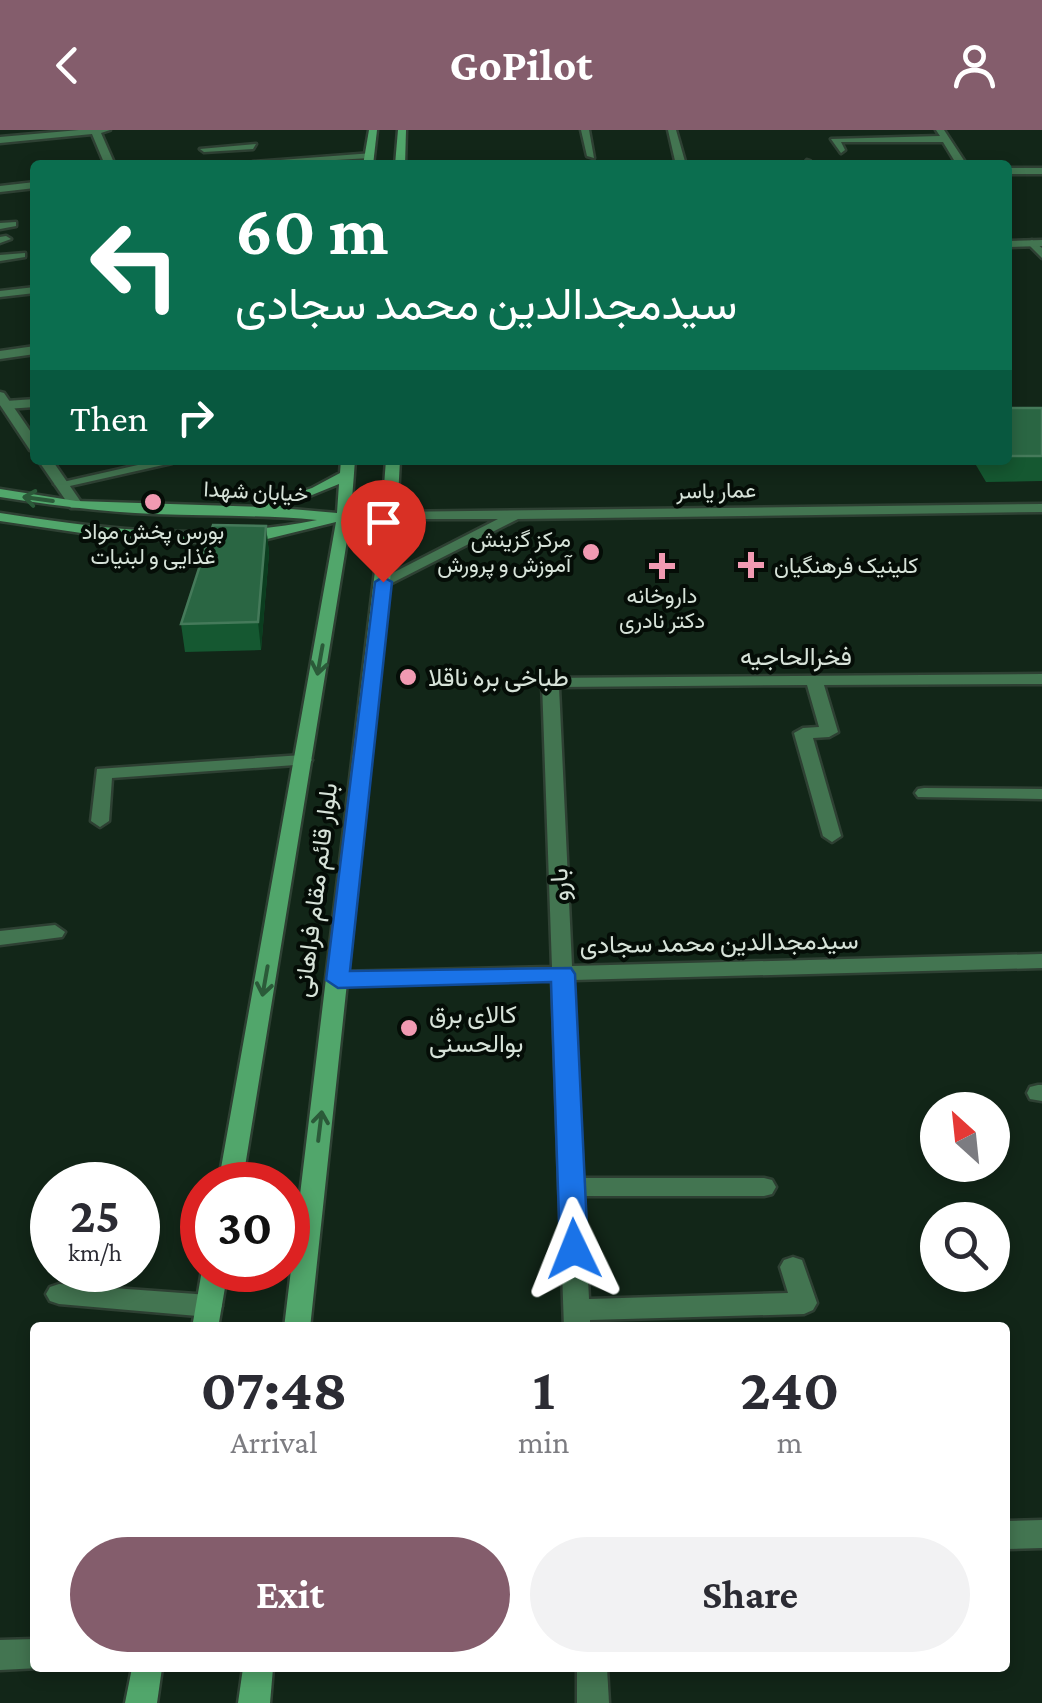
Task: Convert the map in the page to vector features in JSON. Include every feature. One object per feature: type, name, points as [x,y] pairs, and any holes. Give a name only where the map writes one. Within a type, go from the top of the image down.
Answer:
[{"type":"main road","points":[[369,160],[373,130]]},
{"type":"main road","points":[[400,160],[402,130]]},
{"type":"main road","name":"بلوار قائم مقام فراهانی","points":[[298,1322],[383,582],[393,465]]},
{"type":"main road","points":[[255,510],[302,497],[348,467]]},
{"type":"main road","name":"بلوار قائم مقام فراهانی","points":[[234,1162],[344,518],[348,467]]},
{"type":"main road","name":"خیابان شهدا","points":[[0,494],[76,505],[255,510],[344,518]]},
{"type":"main road","points":[[255,510],[272,522],[270,528],[257,536]]},
{"type":"main road","points":[[344,518],[390,516]]},
{"type":"main road","name":"خیابان شهدا","points":[[0,518],[74,531],[257,536],[344,518]]},
{"type":"main road","points":[[207,1317],[211,1292]]},
{"type":"main road","points":[[142,1703],[146,1672]]},
{"type":"main road","points":[[254,1703],[258,1672]]},
{"type":"street","points":[[95,130],[108,160]]},
{"type":"street","points":[[5,137],[106,130]]},
{"type":"street","points":[[584,130],[591,156]]},
{"type":"street","points":[[672,130],[681,160]]},
{"type":"street","points":[[841,130],[943,134]]},
{"type":"street","points":[[841,150],[835,139],[943,134]]},
{"type":"street","points":[[943,134],[959,160]]},
{"type":"street","points":[[247,135],[260,160]]},
{"type":"street","points":[[204,150],[253,146]]},
{"type":"street","points":[[28,171],[30,175]]},
{"type":"street","points":[[1012,171],[1042,172]]},
{"type":"street","points":[[0,189],[30,186]]},
{"type":"street","points":[[1012,241],[1037,243],[1042,255]]},
{"type":"street","points":[[0,258],[22,255]]},
{"type":"street","points":[[0,294],[30,291]]},
{"type":"street","points":[[0,356],[30,351]]},
{"type":"street","points":[[3,401],[30,403]]},
{"type":"street","points":[[3,401],[30,439]]},
{"type":"street","points":[[48,465],[76,505]]},
{"type":"street","points":[[62,484],[151,465]]},
{"type":"street","name":"عمار یاسر","points":[[390,516],[1042,508]]},
{"type":"street","points":[[383,582],[519,514]]},
{"type":"street","name":"فخرالحاجیه","points":[[550,682],[1042,680]]},
{"type":"street","points":[[814,681],[829,732],[804,733],[832,836]]},
{"type":"street","name":"بارو","points":[[550,682],[577,1319]]},
{"type":"street","points":[[100,820],[103,773],[303,760]]},
{"type":"street","points":[[924,793],[1042,794]]},
{"type":"street","points":[[0,938],[55,932]]},
{"type":"street","name":"سیدمجدالدین محمد سجادی","points":[[338,980],[1042,961]]},
{"type":"street","points":[[572,1188],[764,1187]]},
{"type":"street","points":[[577,1319],[804,1303],[793,1267]]},
{"type":"street","points":[[59,1294],[207,1317]]},
{"type":"street","points":[[1010,1534],[1042,1534]]},
{"type":"street","points":[[0,1654],[30,1654]]},
{"type":"street","points":[[592,1672],[593,1703]]},
{"type":"building","points":[[1012,408],[1042,408],[1042,456],[1012,456]]},
{"type":"building","points":[[213,525],[266,526],[258,622],[181,624]]},
{"type":"place","name":"بورس پخش مواد غذایی و لبنیات","points":[[153,502]]},
{"type":"place","name":"مرکز گزینش آموزش و پرورش","points":[[591,552]]},
{"type":"place","name":"کلینیک فرهنگیان","points":[[751,565]]},
{"type":"place","name":"داروخانه دکتر نادری","points":[[662,566]]},
{"type":"place","name":"طباخی بره ناقلا","points":[[408,677]]},
{"type":"place","name":"کالای برق بوالحسنی","points":[[409,1028]]},
{"type":"route","points":[[383,582],[338,980],[563,974],[574,1249]]}]
